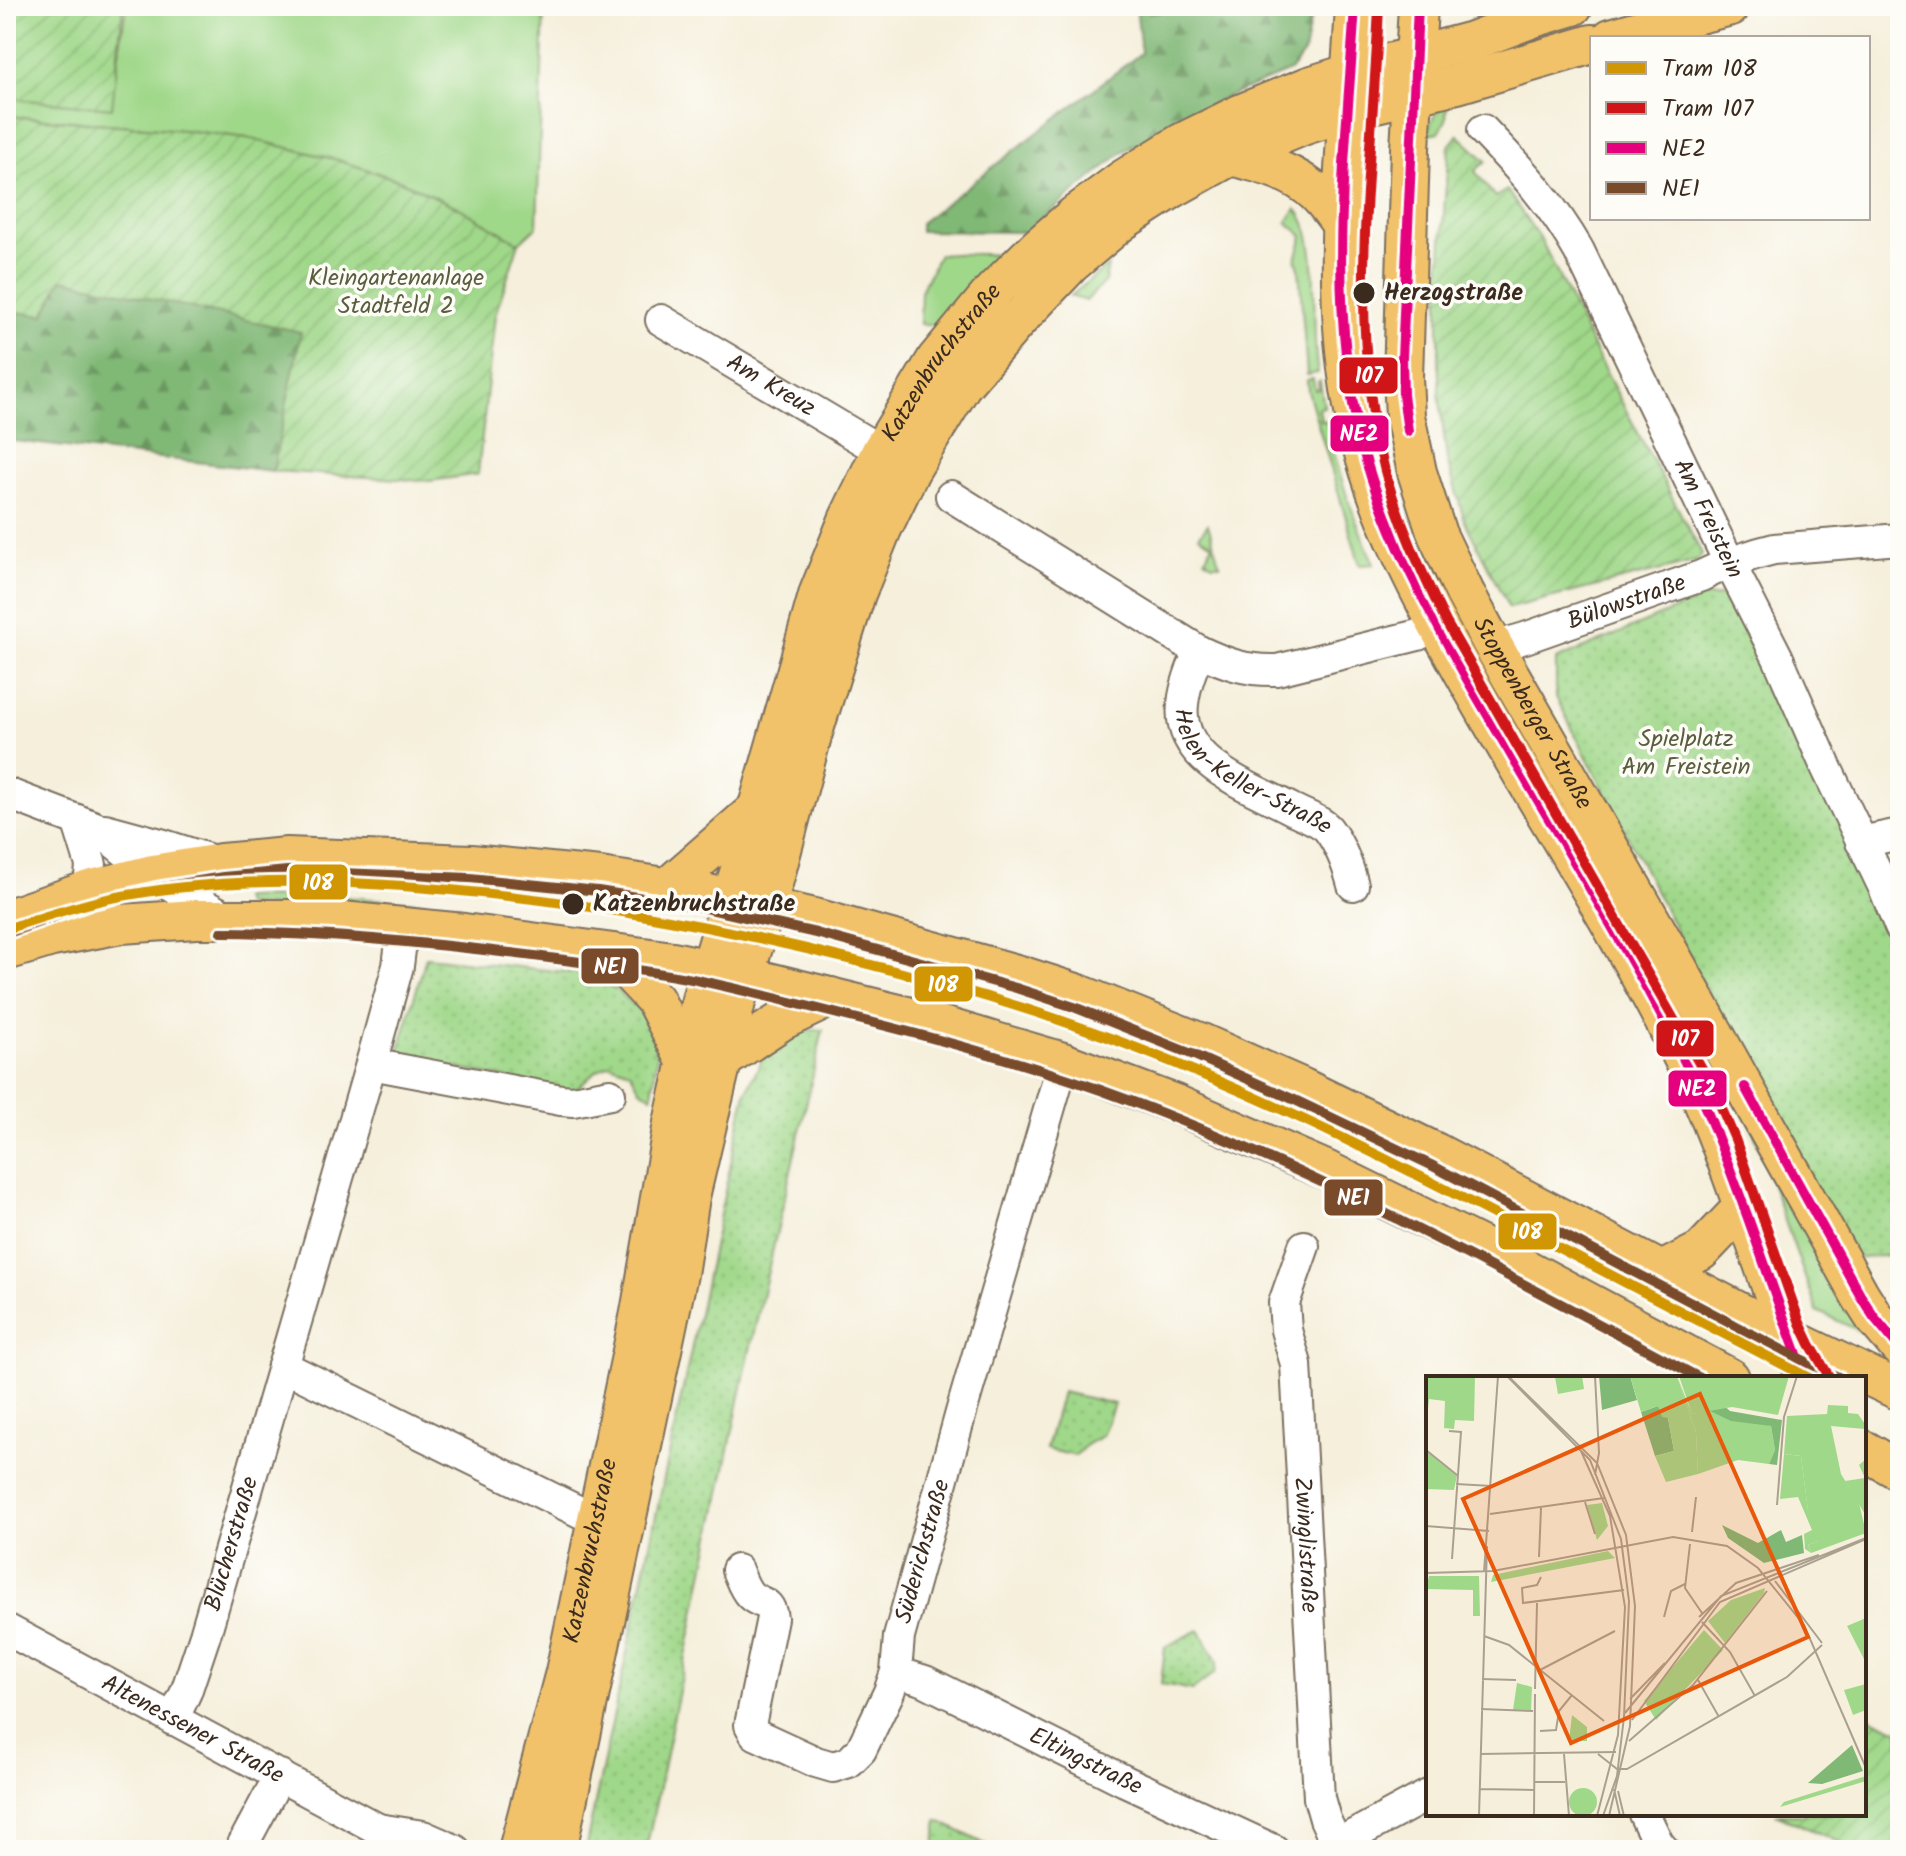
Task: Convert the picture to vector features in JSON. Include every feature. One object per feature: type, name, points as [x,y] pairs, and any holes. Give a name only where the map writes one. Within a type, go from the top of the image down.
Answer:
[{"type":"main road","name":"Stoppenberger Straße","points":[[1355,6],[1382,83],[1405,416],[1417,472],[1437,534],[1494,647],[1860,1295],[1900,1348]]},
{"type":"main road","name":"Stoppenberger Straße","points":[[1418,6],[1382,83],[1341,224],[1344,344],[1353,406],[1367,464],[1407,565],[1437,625],[1618,937],[1678,1047],[1710,1116],[1805,1376]]},
{"type":"main road","points":[[1485,6],[1533,18]]},
{"type":"main road","points":[[1382,83],[1472,41],[1573,6]]},
{"type":"main road","points":[[1618,36],[1731,6]]},
{"type":"main road","points":[[1382,83],[1457,84],[1590,45]]},
{"type":"main road","name":"Katzenbruchstraße","points":[[518,1850],[565,1672],[640,1313],[673,1123],[687,1063],[727,972],[748,902],[812,736],[856,594],[910,471],[962,385],[1071,264],[1122,221],[1231,156],[1305,125],[1382,83]]},
{"type":"main road","name":"Katzenbruchstraße","points":[[748,902],[756,810],[819,592],[848,520],[881,451],[936,360],[995,289],[1037,248],[1122,180],[1183,142],[1242,113],[1309,86],[1382,83]]},
{"type":"main road","points":[[1231,156],[1278,169],[1301,181],[1317,194],[1341,224]]},
{"type":"main road","points":[[669,886],[756,810]]},
{"type":"main road","points":[[6,919],[89,890],[153,874],[287,857],[482,864],[600,877],[669,886],[819,919],[1079,994],[1199,1042],[1437,1153],[1789,1338],[1895,1389]]},
{"type":"main road","points":[[6,951],[52,937],[110,926],[196,919],[321,919],[403,926],[673,961],[831,997],[915,1018],[1063,1062],[1175,1104],[1355,1184],[1515,1263],[1726,1376]]},
{"type":"main road","points":[[611,953],[655,1000],[687,1063]]},
{"type":"main road","name":"Katzenbruchstraße","points":[[557,1850],[678,1274],[690,1197],[736,1002],[727,972]]},
{"type":"main road","points":[[724,1059],[783,1020],[831,997]]},
{"type":"main road","points":[[1662,1271],[1701,1251],[1743,1207]]},
{"type":"main road","points":[[1866,1451],[1900,1471]]},
{"type":"street","name":"Am Freistein","points":[[1483,130],[1524,173],[1561,220],[1591,275],[1778,658],[1900,927]]},
{"type":"street","name":"Am Kreuz","points":[[661,320],[881,451]]},
{"type":"street","name":"Helen-Keller-Straße","points":[[951,496],[1199,651],[1227,664],[1254,671],[1277,670],[1418,635],[1437,625]]},
{"type":"street","name":"Bülowstraße","points":[[1494,647],[1701,576],[1757,553],[1900,539]]},
{"type":"street","name":"Helen-Keller-Straße","points":[[1199,651],[1189,675],[1183,707],[1187,735],[1202,758],[1223,773],[1327,827],[1348,865],[1353,885]]},
{"type":"street","points":[[6,793],[86,824],[221,863]]},
{"type":"street","points":[[86,824],[153,874],[228,918]]},
{"type":"street","points":[[86,824],[91,865],[89,890]]},
{"type":"street","points":[[1861,842],[1900,834]]},
{"type":"street","name":"Blücherstraße","points":[[173,1720],[205,1635],[371,1064],[398,966],[403,926]]},
{"type":"street","name":"Süderichstraße","points":[[737,1570],[749,1594],[771,1609],[772,1618],[750,1725],[755,1734],[816,1762],[833,1767],[849,1762],[861,1750],[896,1672],[899,1637],[1063,1062]]},
{"type":"street","points":[[371,1064],[561,1100],[573,1101],[610,1094]]},
{"type":"street","name":"Zwinglistraße","points":[[1304,1246],[1284,1303],[1286,1330],[1296,1364],[1319,1798],[1331,1847]]},
{"type":"street","points":[[283,1366],[596,1520]]},
{"type":"street","name":"Altenessener Straße","points":[[6,1629],[280,1775],[388,1840],[423,1836],[455,1850]]},
{"type":"street","name":"Eltingstraße","points":[[896,1672],[925,1681],[1125,1781],[1274,1850]]},
{"type":"street","points":[[240,1850],[280,1775]]},
{"type":"street","points":[[1331,1847],[1426,1796]]},
{"type":"street","points":[[1645,1816],[1664,1850]]},
{"type":"green space","points":[[6,6],[123,6],[112,108],[6,98]]},
{"type":"green space","points":[[126,6],[544,6],[537,226],[519,243],[459,208],[401,181],[338,160],[247,138],[6,116],[6,98],[111,107]]},
{"type":"green space","points":[[1136,6],[1313,6],[1304,53],[1290,71],[1220,100],[1124,151],[1026,232],[920,231],[920,223],[1141,53]]},
{"type":"green space","points":[[1447,103],[1446,120],[1439,132],[1427,134],[1434,116]]},
{"type":"green space","name":"Kleingartenanlage Stadtfeld 2","points":[[6,116],[247,138],[338,160],[401,181],[459,208],[519,243],[495,315],[478,474],[430,481],[273,471],[301,332],[62,279],[44,315],[6,311]]},
{"type":"green space","points":[[1458,135],[1486,161],[1475,171],[1495,197],[1507,190],[1542,242],[1601,363],[1702,554],[1697,561],[1509,608],[1465,522],[1447,460],[1439,393],[1439,286],[1447,169],[1449,146]]},
{"type":"green space","points":[[1296,209],[1305,222],[1313,262],[1318,373],[1307,375],[1296,259],[1303,236],[1287,222]]},
{"type":"green space","points":[[939,254],[1000,254],[938,325],[920,324],[921,291]]},
{"type":"green space","points":[[1108,266],[1105,281],[1086,301],[1070,296]]},
{"type":"green space","points":[[62,278],[302,332],[273,471],[6,440],[6,311],[44,315]]},
{"type":"green space","points":[[1313,379],[1315,390],[1319,389],[1320,381],[1324,407],[1319,408],[1321,421],[1327,421],[1346,494],[1374,564],[1360,565],[1308,391],[1307,380]]},
{"type":"green space","points":[[1208,524],[1220,564],[1212,564],[1205,559],[1213,544],[1199,536]]},
{"type":"green space","name":"Spielplatz Am Freistein","points":[[1740,590],[1900,934],[1900,1254],[1845,1260],[1556,697],[1556,660],[1704,597]]},
{"type":"green space","points":[[343,897],[460,905],[459,916],[245,905],[243,898]]},
{"type":"green space","points":[[426,957],[575,973],[617,990],[638,1009],[652,1032],[657,1056],[652,1096],[640,1089],[630,1071],[610,1064],[596,1071],[573,1092],[397,1056]]},
{"type":"green space","points":[[806,1030],[823,1030],[746,1367],[646,1850],[585,1850],[746,1092],[762,1060]]},
{"type":"green space","points":[[1750,1122],[1874,1338],[1817,1311]]},
{"type":"green space","points":[[1062,1392],[1114,1404],[1102,1436],[1087,1444],[1075,1456],[1046,1449]]},
{"type":"green space","points":[[1199,1630],[1217,1661],[1216,1672],[1193,1690],[1161,1684],[1165,1647]]},
{"type":"green space","points":[[1866,1716],[1900,1731],[1900,1831],[1891,1850],[1857,1850],[1780,1816],[1866,1816]]},
{"type":"green space","points":[[937,1821],[943,1823],[997,1850],[935,1850]]},
{"type":"tram line","name":"107","points":[[1379,6],[1365,239],[1366,356],[1373,414],[1397,510],[1446,622],[1711,1084],[1735,1139],[1800,1323],[1829,1376]]},
{"type":"tram line","name":"108","points":[[6,929],[94,902],[156,891],[256,882],[357,883],[552,901],[726,931],[856,961],[1069,1023],[1232,1087],[1414,1173],[1805,1376]]},
{"type":"transit line","name":"NE2","points":[[1355,6],[1344,170],[1341,279],[1350,388],[1370,473],[1406,564],[1436,622],[1631,959],[1687,1066],[1732,1174],[1805,1376]]},
{"type":"transit line","name":"NE2","points":[[1408,431],[1402,358],[1418,6]]},
{"type":"transit line","name":"NE1","points":[[11,932],[93,903],[156,888],[287,871],[470,878],[598,891],[701,907],[816,933],[1016,988],[1074,1007],[1194,1055],[1431,1165],[1836,1376]]},
{"type":"transit line","name":"NE1","points":[[221,932],[389,940],[645,971],[754,993],[990,1054],[1128,1100],[1275,1161],[1418,1230],[1696,1376]]},
{"type":"transit line","name":"NE2","points":[[1745,1087],[1860,1295],[1900,1348]]},
{"type":"place","name":"Herzogstraße","points":[[1364,293]]},
{"type":"place","name":"Katzenbruchstraße","points":[[573,904]]}]
